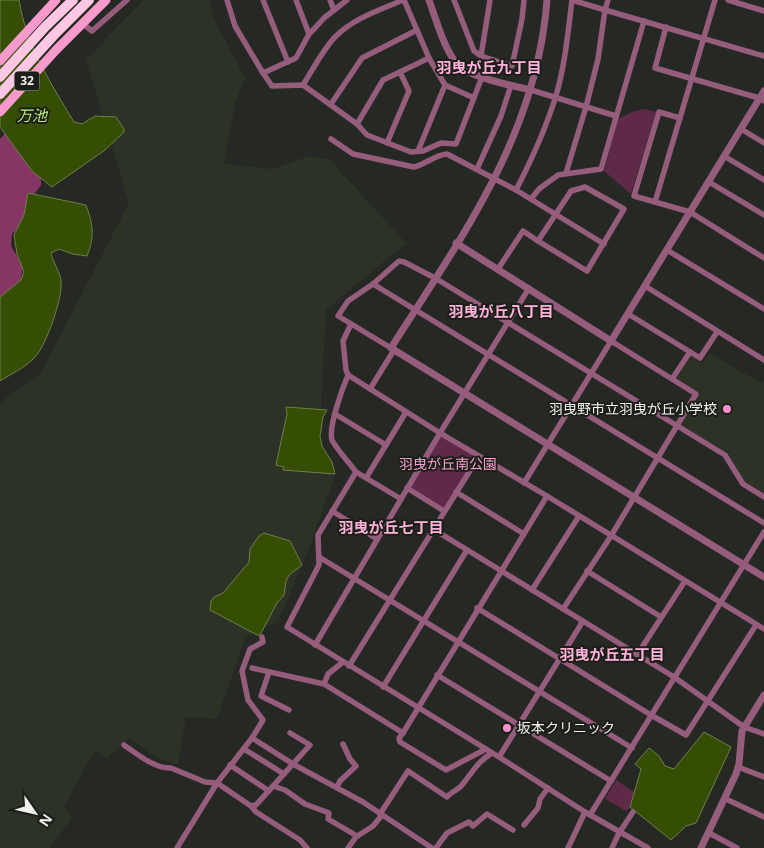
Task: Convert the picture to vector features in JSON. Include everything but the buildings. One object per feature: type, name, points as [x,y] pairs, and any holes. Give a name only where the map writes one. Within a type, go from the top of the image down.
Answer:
[{"type":"highway","points":[[0,77],[73,0]]},
{"type":"highway","points":[[0,94],[89,0]]},
{"type":"main road","name":"32","points":[[0,61],[56,0]]},
{"type":"main road","name":"32","points":[[0,112],[56,50],[106,0]]},
{"type":"street","points":[[82,23],[92,31],[126,0]]},
{"type":"street","points":[[227,0],[235,26],[272,86],[303,85],[357,124],[366,136],[411,152],[441,143],[456,144],[482,77]]},
{"type":"street","points":[[263,0],[288,62]]},
{"type":"street","points":[[296,0],[310,34]]},
{"type":"street","points":[[330,0],[334,10]]},
{"type":"street","points":[[263,73],[296,58],[310,34],[324,18],[348,0]]},
{"type":"street","points":[[303,85],[334,38],[348,26],[364,16],[404,0],[429,58],[445,86],[474,98]]},
{"type":"street","points":[[429,0],[446,45],[457,64],[470,73],[616,116]]},
{"type":"street","points":[[454,0],[474,51],[481,56],[512,66],[521,27],[524,0]]},
{"type":"street","points":[[481,56],[490,0]]},
{"type":"street","points":[[370,389],[415,310],[495,178],[512,143],[531,90],[539,57],[547,0]]},
{"type":"street","points":[[516,190],[556,98],[563,66],[572,0],[764,56]]},
{"type":"street","points":[[566,173],[598,59],[608,0]]},
{"type":"street","points":[[655,202],[716,0]]},
{"type":"street","points":[[728,0],[764,11]]},
{"type":"street","points":[[531,199],[539,189],[558,174],[601,169],[644,21]]},
{"type":"street","points":[[666,27],[655,68],[762,100]]},
{"type":"street","points":[[331,104],[362,58],[417,30]]},
{"type":"street","points":[[357,124],[383,80],[429,58]]},
{"type":"street","points":[[387,143],[409,91],[400,72]]},
{"type":"street","points":[[477,169],[501,116],[512,85]]},
{"type":"street","points":[[418,151],[445,86]]},
{"type":"street","points":[[524,483],[724,156],[762,100],[764,91]]},
{"type":"street","points":[[680,118],[659,112],[634,196],[690,212],[764,258]]},
{"type":"street","points":[[741,129],[764,143]]},
{"type":"street","points":[[331,139],[353,154],[414,167],[422,165],[438,155],[448,154],[516,190],[604,244]]},
{"type":"street","points":[[724,156],[764,180]]},
{"type":"street","points":[[708,182],[764,215]]},
{"type":"street","points":[[498,269],[522,231],[538,241],[587,271],[624,209],[585,186],[570,191],[538,241]]},
{"type":"street","points":[[456,243],[696,394],[610,536],[563,609]]},
{"type":"street","points":[[667,250],[764,309]]},
{"type":"street","points":[[764,497],[743,484],[725,454],[409,263],[399,261],[373,284],[348,301],[338,316],[764,577]]},
{"type":"street","points":[[373,284],[764,524]]},
{"type":"street","points":[[645,286],[764,360]]},
{"type":"street","points":[[315,645],[400,499],[529,288]]},
{"type":"street","points":[[628,314],[700,358],[717,332]]},
{"type":"street","points":[[351,324],[343,341],[348,375],[440,433],[548,496],[610,536],[764,629]]},
{"type":"street","points":[[672,379],[690,352]]},
{"type":"street","points":[[348,375],[341,391],[335,414],[332,440],[356,472],[400,499]]},
{"type":"street","points":[[366,478],[406,412]]},
{"type":"street","points":[[335,414],[386,445]]},
{"type":"street","points":[[349,666],[478,456]]},
{"type":"street","points":[[356,472],[318,535],[319,565],[287,627],[500,757],[588,814],[648,848]]},
{"type":"street","points":[[407,488],[444,511]]},
{"type":"street","points":[[456,492],[524,534]]},
{"type":"street","points":[[486,749],[446,770],[400,742],[399,738],[548,496]]},
{"type":"street","points":[[332,511],[377,538]]},
{"type":"street","points":[[532,590],[579,516]]},
{"type":"street","points":[[433,529],[674,677],[744,727],[764,734]]},
{"type":"street","points":[[568,848],[632,748],[764,532]]},
{"type":"street","points":[[383,687],[467,550]]},
{"type":"street","points":[[319,557],[632,748]]},
{"type":"street","points":[[587,571],[661,617]]},
{"type":"street","points":[[638,655],[685,581]]},
{"type":"street","points":[[478,608],[651,716],[686,735],[756,624]]},
{"type":"street","points":[[500,757],[583,621]]},
{"type":"street","points":[[177,848],[217,783],[244,749],[263,720],[248,700],[242,671],[250,649],[263,642],[262,637]]},
{"type":"street","points":[[324,684],[328,674],[342,662]]},
{"type":"street","points":[[252,668],[324,684],[403,732]]},
{"type":"street","points":[[268,672],[261,696],[289,710]]},
{"type":"street","points":[[437,674],[611,781]]},
{"type":"street","points":[[701,848],[726,799],[738,767],[744,727],[764,695]]},
{"type":"street","points":[[251,806],[256,805],[310,745],[290,733]]},
{"type":"street","points":[[252,738],[293,764],[337,787],[432,848]]},
{"type":"street","points":[[337,787],[340,781],[356,766],[343,744]]},
{"type":"street","points":[[124,745],[166,769],[171,768],[205,782],[217,783],[251,806],[256,812],[300,840],[305,848]]},
{"type":"street","points":[[244,749],[284,774]]},
{"type":"street","points":[[349,848],[357,836],[373,826],[408,771],[447,797],[461,786],[480,761],[492,753]]},
{"type":"street","points":[[230,765],[271,789],[285,790],[305,804],[329,813],[328,819],[357,836]]},
{"type":"street","points":[[738,767],[764,777]]},
{"type":"street","points":[[524,825],[538,808],[540,799],[548,788]]},
{"type":"street","points":[[726,799],[764,817]]},
{"type":"street","points":[[612,848],[633,812]]},
{"type":"street","points":[[436,848],[447,833],[469,822],[473,826],[487,814],[513,830]]},
{"type":"street","points":[[709,833],[737,848]]},
{"type":"shaded area","points":[[143,0],[209,0],[213,17],[245,78],[235,104],[224,164],[272,169],[310,156],[330,160],[406,243],[326,310],[319,442],[334,478],[306,556],[278,621],[245,638],[217,719],[186,717],[178,765],[155,757],[129,738],[107,758],[95,750],[64,806],[72,817],[50,848],[0,848],[0,403],[41,373],[129,203],[86,60]]},
{"type":"shaded area","points":[[10,128],[41,172],[41,185],[31,199],[25,221],[12,234],[11,246],[23,266],[21,279],[9,301],[0,304],[0,139]]},
{"type":"shaded area","name":"羽曳野市立羽曳が丘小学校","points":[[709,353],[761,383],[764,380],[764,494],[744,483],[728,453],[681,425],[700,393],[677,378],[691,356],[702,364]]},
{"type":"green space","points":[[643,109],[656,112],[631,194],[604,171],[618,119]]},
{"type":"green space","name":"羽曳が丘南公園","points":[[441,434],[479,456],[444,509],[409,488]]},
{"type":"green space","points":[[616,780],[634,792],[631,808],[626,811],[605,799]]},
{"type":"water","name":"万池","points":[[0,0],[19,0],[27,33],[40,64],[74,122],[82,124],[95,116],[116,117],[124,129],[124,132],[105,150],[52,187],[32,171],[0,127]]},
{"type":"water","points":[[28,193],[86,205],[92,224],[92,236],[87,256],[59,249],[51,253],[60,275],[61,289],[57,309],[49,332],[44,343],[31,361],[0,381],[0,297],[21,280],[24,272],[17,254],[14,235],[24,215]]},
{"type":"water","points":[[286,407],[327,410],[323,417],[320,436],[322,446],[332,462],[335,474],[283,470],[284,467],[276,465],[287,414]]},
{"type":"water","points":[[264,533],[290,541],[302,565],[289,575],[284,595],[277,603],[260,635],[257,635],[210,610],[211,601],[214,597],[223,593],[249,562],[250,549],[259,536]]},
{"type":"water","points":[[704,732],[731,747],[696,823],[686,826],[671,840],[630,807],[641,769],[635,764],[649,748],[659,756],[665,766],[674,769]]},
{"type":"place","name":"羽曳野市立羽曳が丘小学校","points":[[727,409]]},
{"type":"place","name":"坂本クリニック","points":[[507,728]]},
{"type":"district","name":"羽曳が丘九丁目","points":[[489,68]]},
{"type":"district","name":"羽曳が丘八丁目","points":[[501,312]]},
{"type":"district","name":"羽曳が丘七丁目","points":[[391,528]]},
{"type":"district","name":"羽曳が丘五丁目","points":[[612,655]]}]
